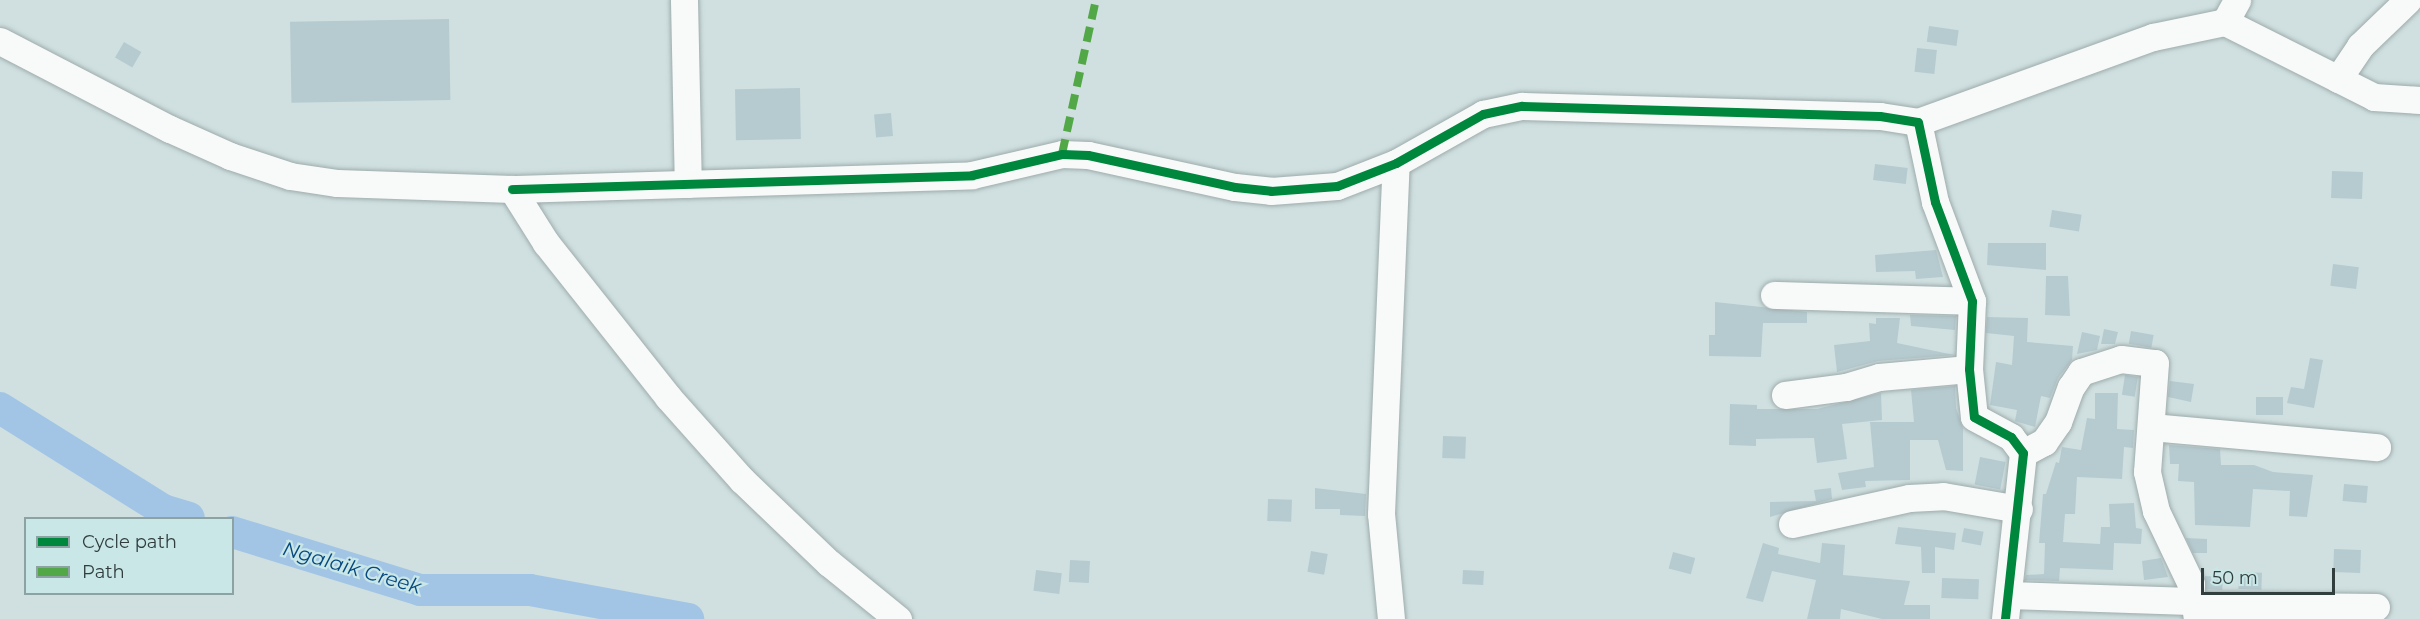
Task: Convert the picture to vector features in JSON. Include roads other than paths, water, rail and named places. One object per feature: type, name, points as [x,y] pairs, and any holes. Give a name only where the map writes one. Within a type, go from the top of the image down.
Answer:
[{"type":"street","points":[[684,0],[688,184]]},
{"type":"street","points":[[2338,79],[2360,46],[2408,0]]},
{"type":"street","points":[[0,41],[170,129],[230,156],[290,176],[337,183],[512,189],[972,175],[1062,154],[1088,155],[1235,187],[1271,191],[1337,186],[1396,163],[1483,114],[1522,106],[1880,116],[1918,122],[2152,37],[2231,11],[2338,79],[2374,97],[2420,100]]},
{"type":"street","points":[[1918,122],[1935,202],[1972,301],[1969,369],[1974,417],[2011,437],[2023,453],[2019,510],[2007,607],[2376,607]]},
{"type":"street","points":[[1391,619],[1381,514],[1396,163]]},
{"type":"street","points":[[512,189],[546,243],[668,398],[742,480],[829,563],[898,619]]},
{"type":"street","points":[[1774,295],[1972,301]]},
{"type":"street","points":[[2023,453],[2044,442],[2058,422],[2071,387],[2081,372],[2121,359],[2155,363],[2147,472],[2156,511],[2182,561],[2191,584],[2194,608]]},
{"type":"street","points":[[1785,395],[1846,387],[1879,377],[1969,369]]},
{"type":"street","points":[[2151,427],[2377,447]]},
{"type":"street","points":[[1792,524],[1920,498],[1943,496],[2019,510]]},
{"type":"waterway","name":"Ngalaik Creek","points":[[0,408],[163,510],[186,517]]},
{"type":"waterway","name":"Ngalaik Creek","points":[[234,533],[420,590],[530,590],[688,619]]}]
